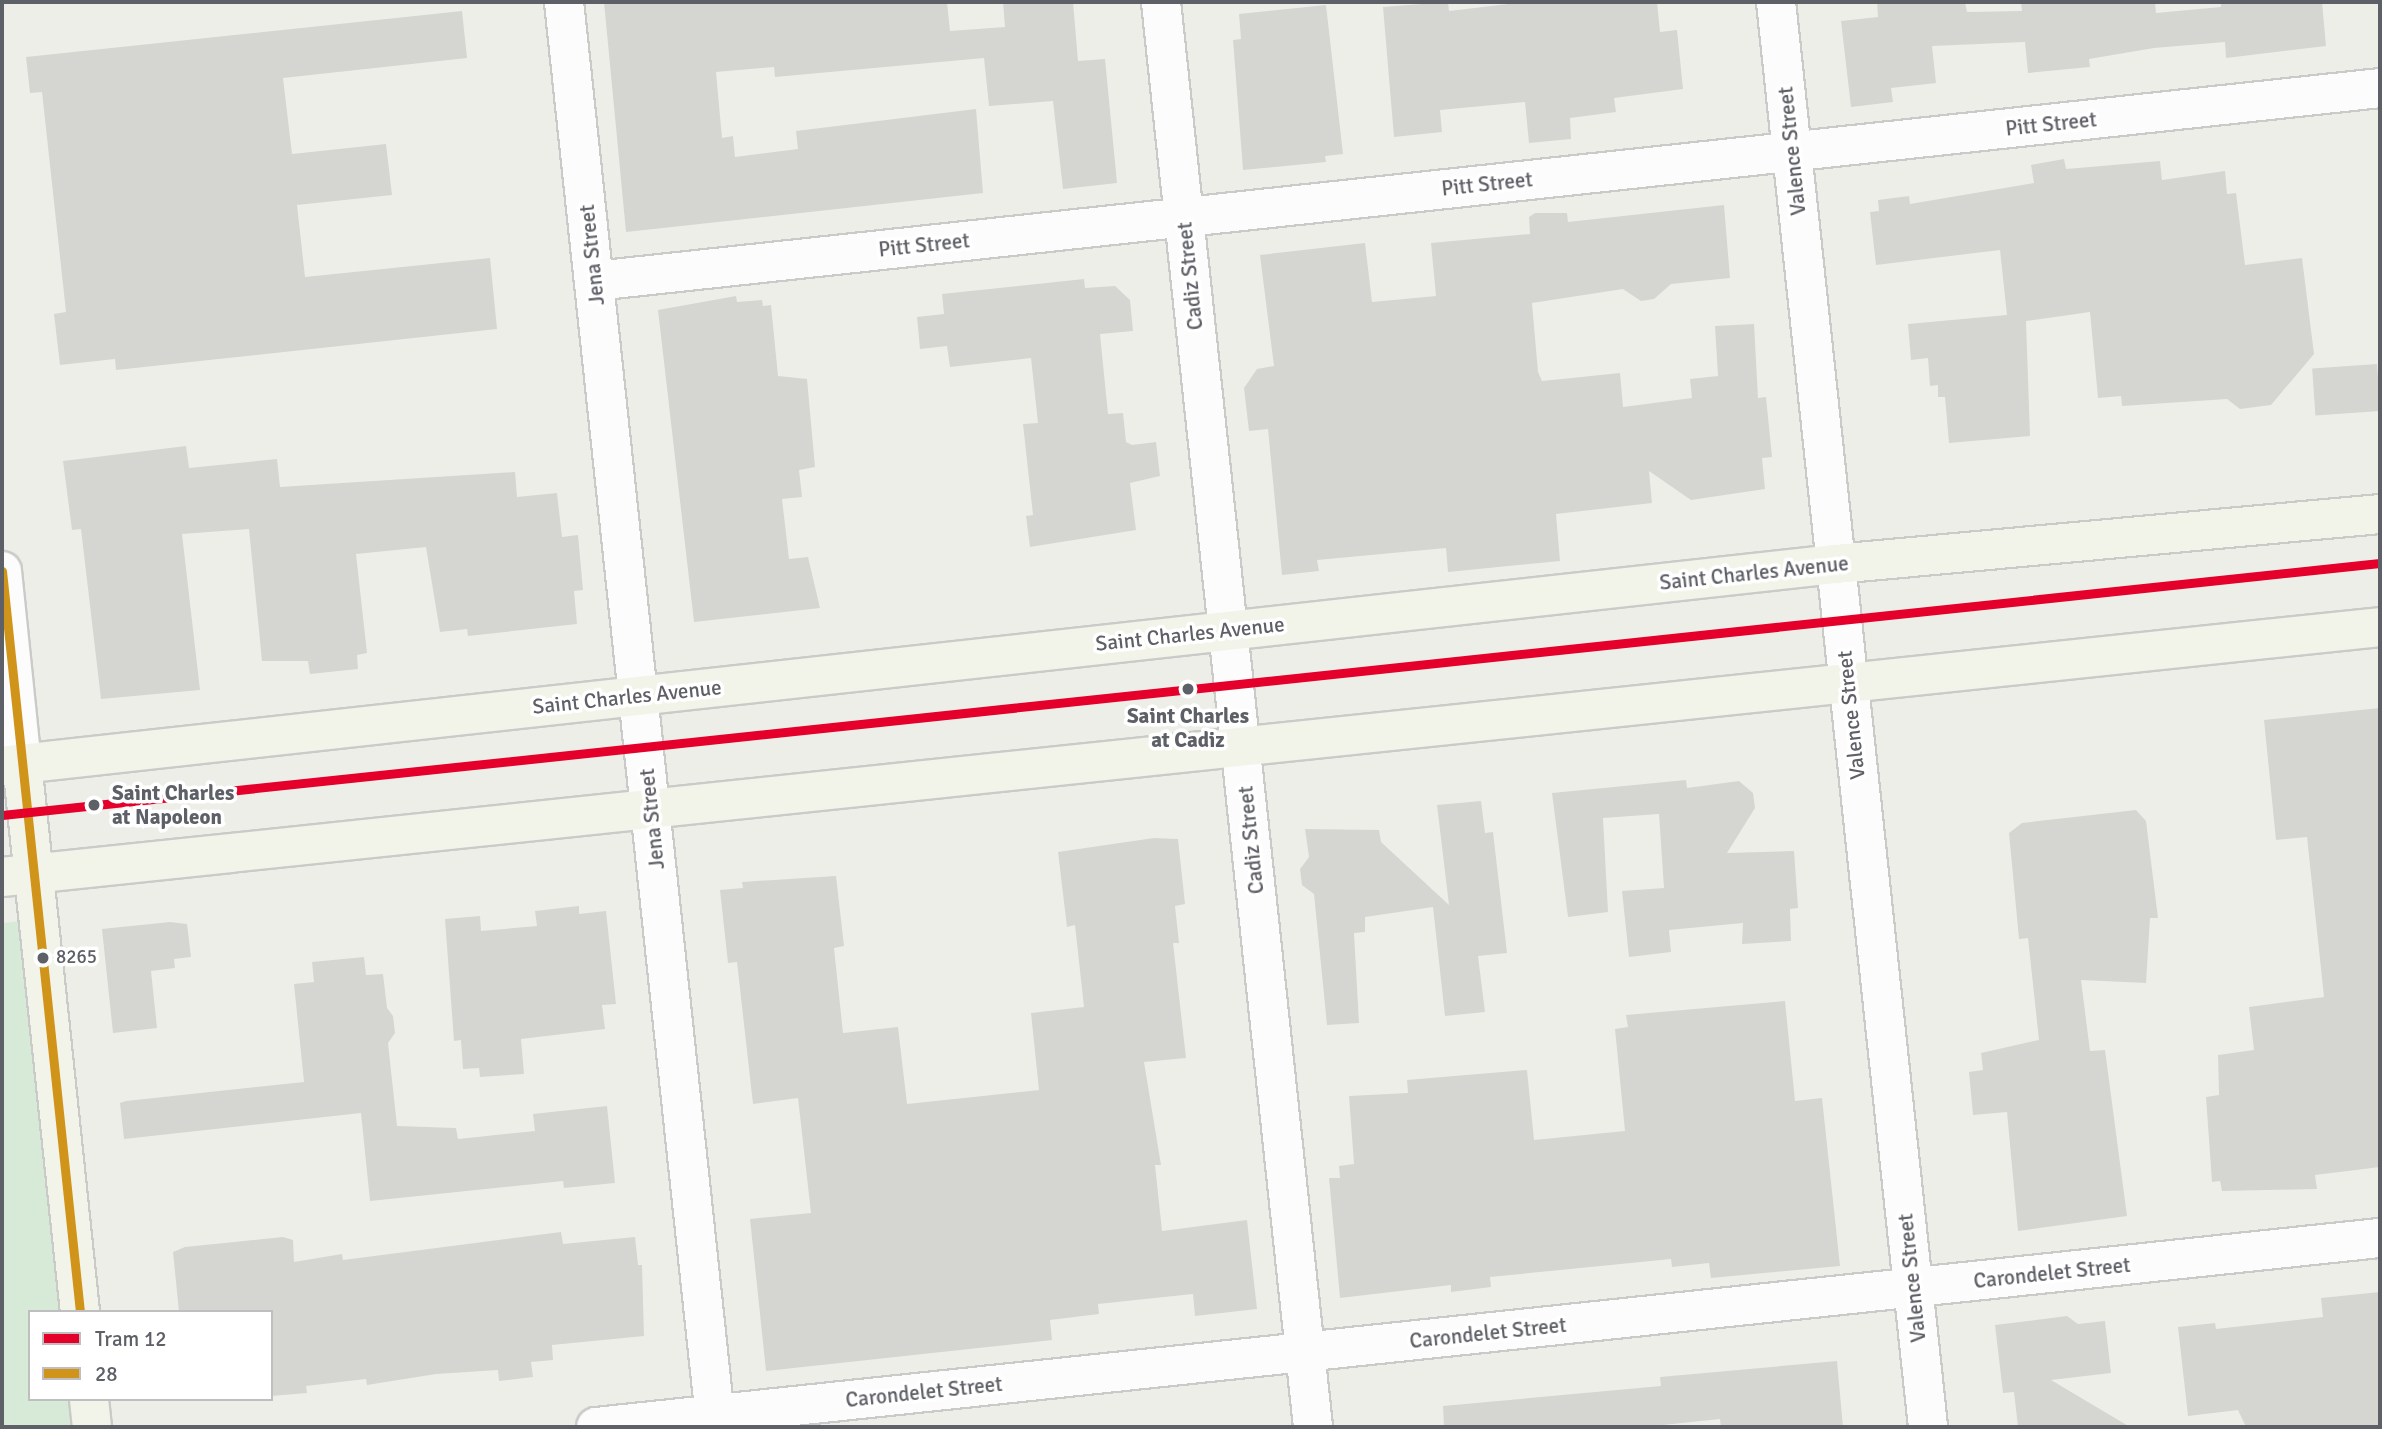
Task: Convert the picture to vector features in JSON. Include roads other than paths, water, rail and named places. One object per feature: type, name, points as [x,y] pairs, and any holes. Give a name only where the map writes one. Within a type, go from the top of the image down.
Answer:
[{"type":"main road","name":"Saint Charles Avenue","points":[[12,764],[1836,564],[2380,514]]},
{"type":"main road","points":[[18,875],[2380,627]]},
{"type":"main road","points":[[12,764],[18,875],[80,1310]]},
{"type":"main road","points":[[89,1401],[92,1427]]},
{"type":"street","name":"Jena Street","points":[[564,2],[715,1421]]},
{"type":"street","name":"Cadiz Street","points":[[1161,2],[1313,1427]]},
{"type":"street","name":"Valence Street","points":[[1776,2],[1928,1427]]},
{"type":"street","name":"Pitt Street","points":[[595,281],[2380,88]]},
{"type":"street","points":[[2,571],[12,764]]},
{"type":"street","name":"Carondelet Street","points":[[596,1427],[715,1421],[1305,1352],[2380,1238]]},
{"type":"tram line","name":"12","points":[[2,815],[2380,563]]},
{"type":"place","name":"Saint Charles at Cadiz","points":[[1188,689]]},
{"type":"place","name":"Saint Charles at Napoleon","points":[[94,805]]},
{"type":"place","name":"8265","points":[[43,958]]}]
